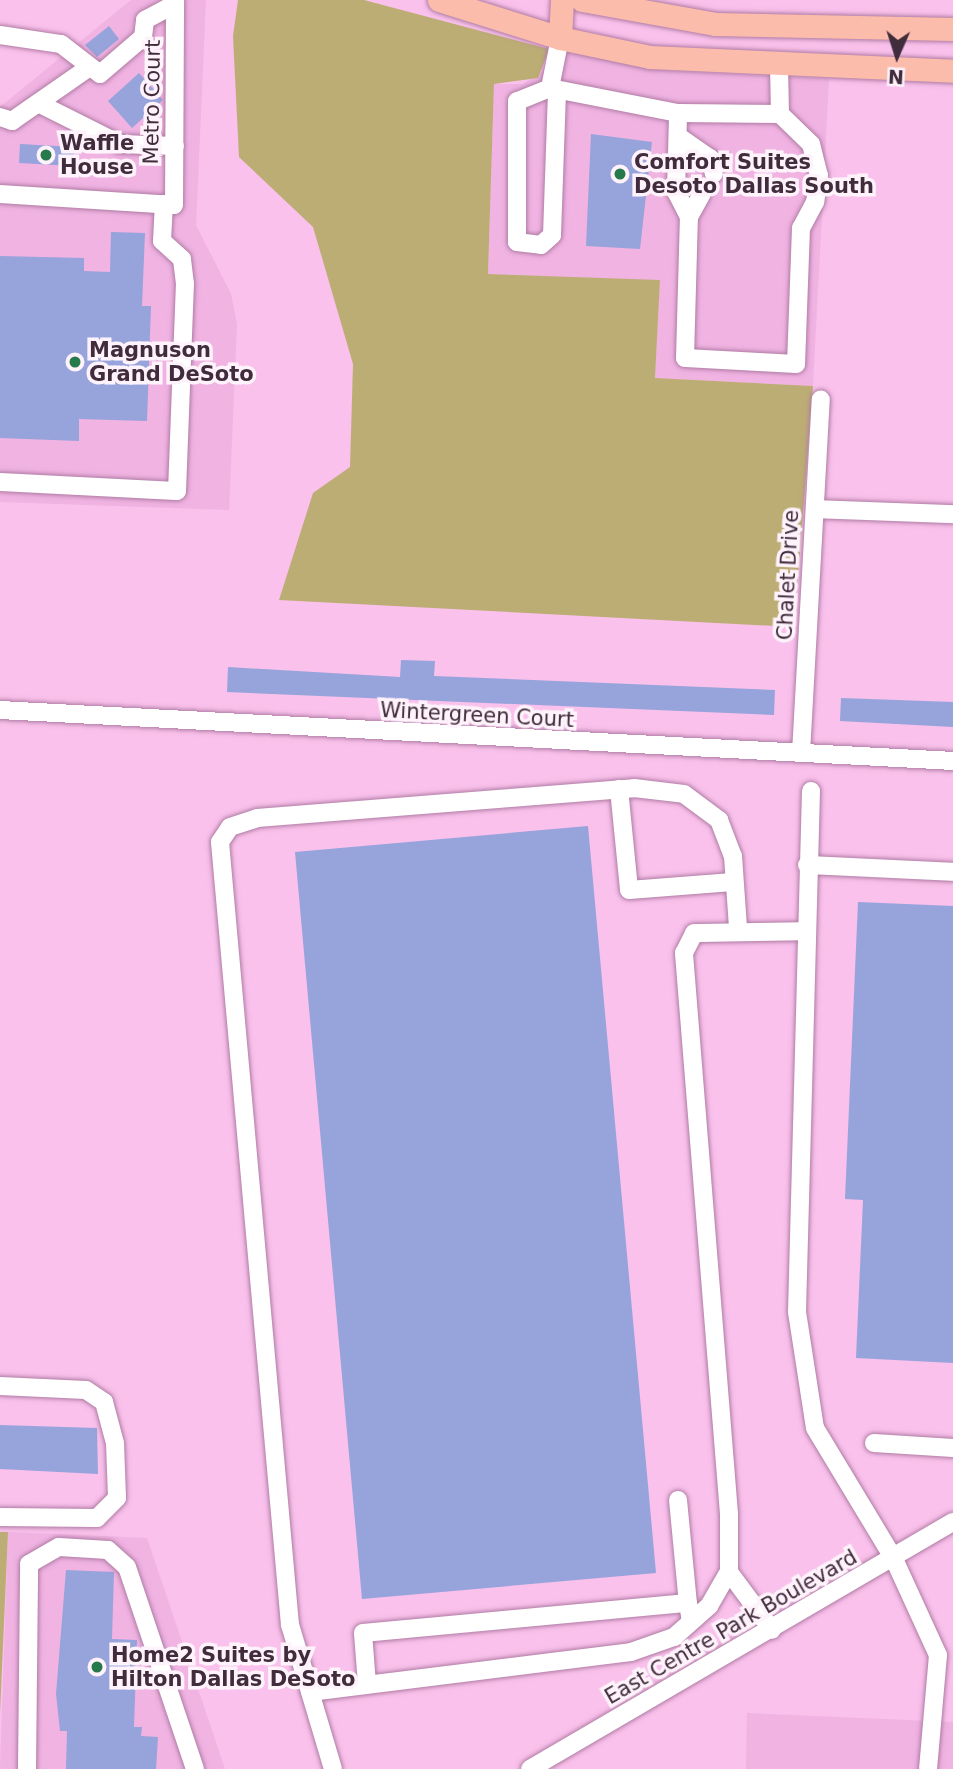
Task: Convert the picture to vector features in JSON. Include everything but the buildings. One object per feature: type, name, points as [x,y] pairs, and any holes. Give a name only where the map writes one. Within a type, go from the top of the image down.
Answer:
[{"type":"main road","points":[[439,0],[560,38],[650,57],[779,66],[953,71]]},
{"type":"main road","points":[[560,38],[562,0]]},
{"type":"main road","points":[[582,0],[715,24],[953,29]]},
{"type":"street","points":[[0,35],[61,44],[88,68],[100,74],[144,37],[145,20],[175,2]]},
{"type":"street","name":"Metro Court","points":[[0,481],[177,491],[185,284],[182,259],[162,241],[169,204],[174,146],[175,2]]},
{"type":"street","points":[[560,38],[553,90],[552,235],[541,245],[517,242],[517,101],[553,90],[678,113],[780,114]]},
{"type":"street","points":[[702,194],[689,217],[685,358],[796,364],[801,228],[815,202],[819,175],[811,145],[780,114],[779,66]]},
{"type":"street","points":[[0,117],[12,121],[88,68]]},
{"type":"street","points":[[38,103],[120,144],[174,146]]},
{"type":"street","points":[[678,113],[676,192],[689,217]]},
{"type":"street","points":[[678,136],[710,158],[714,174]]},
{"type":"street","points":[[0,194],[169,204]]},
{"type":"street","name":"Chalet Drive","points":[[801,752],[821,400]]},
{"type":"street","points":[[814,509],[953,514]]},
{"type":"street","name":"Wintergreen Court","points":[[0,710],[953,761]]},
{"type":"street","points":[[619,789],[629,890],[733,882]]},
{"type":"street","points":[[333,1769],[290,1625],[220,842],[230,828],[257,818],[619,789],[684,794],[719,820],[733,856],[738,927]]},
{"type":"street","points":[[811,791],[797,1312],[814,1427],[894,1559],[939,1655],[928,1769]]},
{"type":"street","points":[[807,865],[953,872]]},
{"type":"street","points":[[772,1630],[729,1572],[684,953],[694,933],[738,927],[806,931]]},
{"type":"street","points":[[0,1386],[86,1390],[104,1402],[115,1443],[117,1498],[97,1518],[0,1517]]},
{"type":"street","points":[[874,1443],[953,1448]]},
{"type":"street","points":[[678,1500],[691,1621]]},
{"type":"street","name":"East Centre Park Boulevard","points":[[530,1769],[894,1559],[953,1522]]},
{"type":"street","points":[[27,1769],[29,1564],[59,1548],[108,1550],[127,1567],[195,1769]]},
{"type":"street","points":[[310,1692],[631,1652],[674,1637],[691,1621],[729,1572]]},
{"type":"street","points":[[367,1684],[363,1633],[688,1603]]},
{"type":"shaded area","points":[[131,0],[206,0],[196,225],[231,294],[237,324],[229,510],[0,502],[0,107]]},
{"type":"shaded area","points":[[238,0],[364,0],[549,49],[538,78],[494,84],[488,274],[660,280],[655,378],[813,386],[794,627],[279,600],[313,493],[350,467],[353,364],[313,227],[239,157],[233,36]]},
{"type":"shaded area","points":[[549,49],[670,71],[829,79],[813,386],[655,378],[660,281],[488,274],[494,84],[523,84],[545,70]]},
{"type":"shaded area","points":[[0,1532],[8,1532],[0,1713]]},
{"type":"shaded area","points":[[8,1532],[147,1538],[225,1769],[0,1769]]},
{"type":"shaded area","points":[[747,1713],[953,1722],[953,1769],[746,1769]]},
{"type":"place","name":"Waffle House","points":[[46,155]]},
{"type":"place","name":"Comfort Suites Desoto Dallas South","points":[[620,174]]},
{"type":"place","name":"Magnuson Grand DeSoto","points":[[75,362]]},
{"type":"place","name":"Home2 Suites by Hilton Dallas DeSoto","points":[[97,1667]]}]
